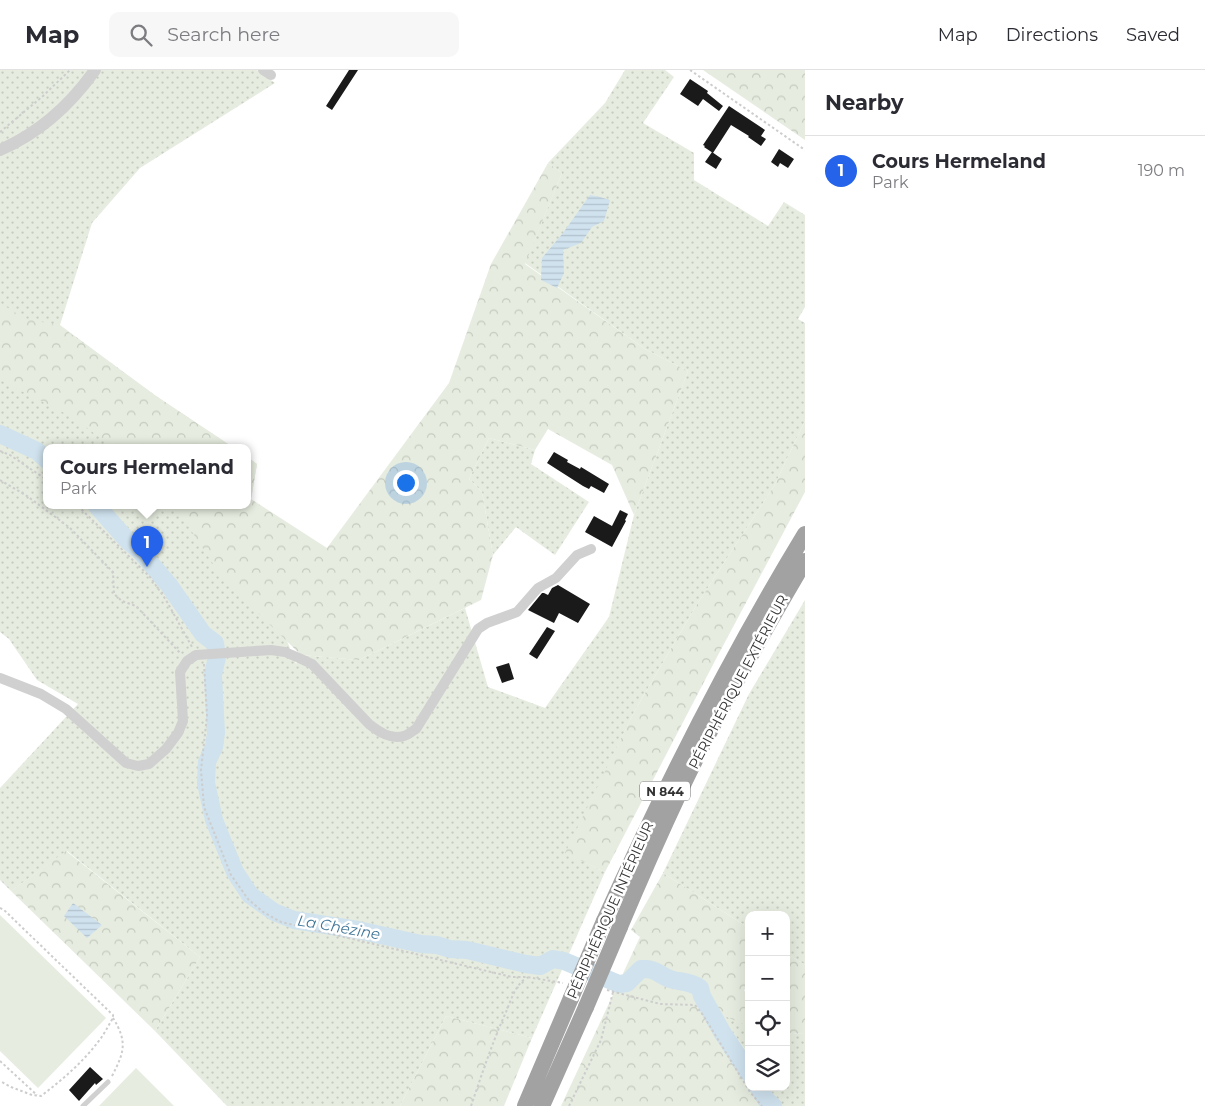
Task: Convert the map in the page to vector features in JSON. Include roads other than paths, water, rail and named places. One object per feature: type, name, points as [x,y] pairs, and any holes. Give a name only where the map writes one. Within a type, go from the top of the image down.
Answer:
[{"type":"highway","name":"PÉRIPHÉRIQUE INTÉRIEUR","points":[[525,1106],[571,992],[658,805],[710,700],[744,637],[805,534]]},
{"type":"highway","name":"PÉRIPHÉRIQUE EXTÉRIEUR","points":[[542,1106],[664,826],[706,739],[748,660],[805,561]]},
{"type":"highway","points":[[787,591],[798,589],[805,579]]},
{"type":"street","points":[[0,150],[25,137],[45,123],[66,105],[95,70]]},
{"type":"street","points":[[0,678],[41,694],[66,709],[126,763],[138,766],[149,764],[166,749],[178,733],[183,721],[180,672],[196,657],[222,652],[271,650],[285,652],[299,658],[312,664],[378,731],[391,736],[405,736],[416,729],[478,629],[487,623],[517,612],[538,588],[556,578],[577,556],[591,548]]},
{"type":"lane","points":[[84,1106],[108,1082]]},
{"type":"water","points":[[590,195],[610,200],[604,221],[592,227],[581,243],[563,250],[564,273],[557,288],[541,280],[542,258],[563,233]]},
{"type":"water","points":[[73,903],[102,925],[87,938],[64,916]]},
{"type":"waterway","name":"La Chézine","points":[[0,434],[37,451],[43,456]]},
{"type":"waterway","name":"La Chézine","points":[[100,509],[128,541],[141,552],[169,585],[203,634],[215,643],[217,657],[213,675],[216,733],[214,747],[207,762],[206,783],[214,820],[235,872],[250,895],[274,912],[294,920],[358,930],[421,944],[467,950],[526,964],[540,966],[553,959],[564,961],[619,984],[627,983],[641,969],[653,970],[670,979],[692,984],[700,988],[702,996],[722,1032],[745,1067]]},
{"type":"waterway","name":"La Chézine","points":[[761,1091],[773,1106]]},
{"type":"place","name":"Cours Hermeland","points":[[147,567]]}]
